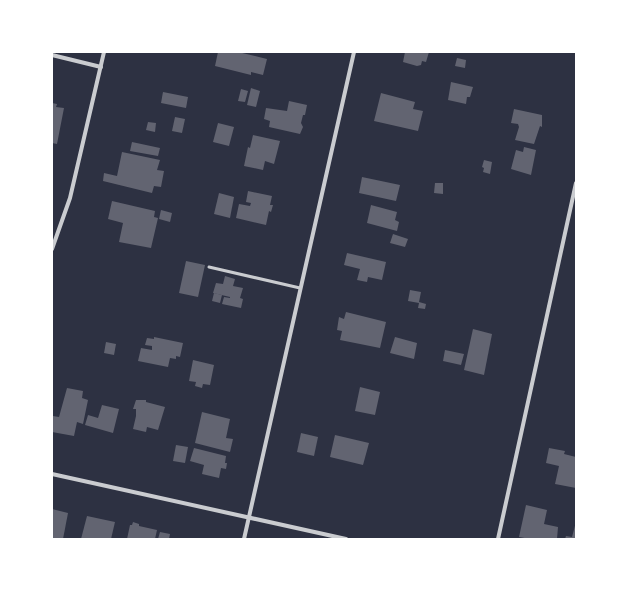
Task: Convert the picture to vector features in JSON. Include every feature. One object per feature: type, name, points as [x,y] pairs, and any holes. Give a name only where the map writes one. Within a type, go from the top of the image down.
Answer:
[{"type":"street","points":[[52,249],[70,198],[104,52]]},
{"type":"street","points":[[244,539],[354,52]]},
{"type":"street","points":[[52,55],[100,67]]},
{"type":"street","points":[[498,539],[576,183]]},
{"type":"street","points":[[52,474],[249,516],[346,539]]},
{"type":"lane","points":[[209,267],[300,288]]},
{"type":"building","points":[[218,52],[238,52],[267,59],[263,75],[251,72],[251,75],[215,66]]},
{"type":"building","points":[[405,52],[429,52],[426,62],[422,61],[421,65],[417,66],[403,62]]},
{"type":"building","points":[[457,58],[466,60],[465,68],[455,66]]},
{"type":"building","points":[[451,82],[473,87],[470,97],[467,97],[466,104],[448,100]]},
{"type":"building","points":[[251,88],[260,91],[256,107],[247,105]]},
{"type":"building","points":[[241,89],[248,91],[245,102],[238,101]]},
{"type":"building","points":[[163,92],[188,97],[186,108],[161,103]]},
{"type":"building","points":[[381,93],[415,102],[413,109],[423,111],[418,131],[374,121]]},
{"type":"building","points":[[289,101],[307,105],[305,115],[303,115],[301,123],[303,127],[300,134],[269,127],[270,121],[264,119],[266,108],[287,111]]},
{"type":"building","points":[[52,103],[57,104],[56,107],[64,108],[57,144],[52,143]]},
{"type":"building","points":[[514,109],[542,115],[542,127],[540,126],[534,144],[515,140],[519,127],[518,124],[511,123]]},
{"type":"building","points":[[175,117],[185,119],[182,133],[172,131]]},
{"type":"building","points":[[148,122],[156,123],[155,132],[146,130]]},
{"type":"building","points":[[218,123],[234,127],[229,146],[213,142]]},
{"type":"building","points":[[253,135],[280,141],[274,164],[265,161],[263,170],[244,166],[248,147],[250,148]]},
{"type":"building","points":[[132,142],[160,148],[158,156],[130,151]]},
{"type":"building","points":[[524,147],[536,150],[531,175],[511,169],[516,150],[523,152]]},
{"type":"building","points":[[122,152],[160,160],[157,170],[164,171],[161,187],[154,186],[152,193],[103,181],[104,173],[117,176]]},
{"type":"building","points":[[484,160],[492,162],[490,174],[483,172],[484,168],[482,167]]},
{"type":"building","points":[[362,177],[400,185],[396,201],[359,193]]},
{"type":"building","points":[[435,183],[443,183],[443,194],[434,193]]},
{"type":"building","points":[[248,191],[272,196],[270,205],[273,205],[271,212],[269,211],[266,225],[236,218],[239,204],[250,206],[251,203],[246,202]]},
{"type":"building","points":[[219,193],[234,197],[230,218],[214,214]]},
{"type":"building","points":[[112,201],[155,211],[154,217],[158,218],[151,248],[119,242],[123,223],[108,219]]},
{"type":"building","points":[[371,205],[397,212],[395,220],[399,222],[397,231],[367,223]]},
{"type":"building","points":[[161,210],[172,213],[170,222],[159,219]]},
{"type":"building","points":[[393,234],[408,239],[405,247],[390,243]]},
{"type":"building","points":[[347,253],[386,262],[382,280],[368,277],[367,282],[357,280],[360,269],[344,265]]},
{"type":"building","points":[[186,261],[205,265],[198,297],[179,293]]},
{"type":"building","points":[[225,276],[235,279],[233,286],[243,288],[240,298],[243,299],[241,308],[222,304],[224,297],[230,297],[213,293],[216,283],[223,284]]},
{"type":"building","points":[[410,290],[421,292],[419,302],[426,304],[425,309],[418,308],[419,303],[408,301]]},
{"type":"building","points":[[214,293],[222,295],[220,303],[212,301]]},
{"type":"building","points":[[346,312],[386,322],[380,348],[340,340],[342,331],[337,330],[339,317],[344,319]]},
{"type":"building","points":[[473,329],[492,334],[484,375],[464,370]]},
{"type":"building","points":[[154,337],[183,343],[180,357],[176,356],[176,359],[170,358],[168,367],[138,361],[141,348],[152,350],[152,346],[145,345],[147,338],[154,339]]},
{"type":"building","points":[[395,337],[417,343],[414,359],[390,353]]},
{"type":"building","points":[[106,342],[116,344],[114,355],[104,353]]},
{"type":"building","points":[[445,350],[464,354],[461,365],[443,361]]},
{"type":"building","points":[[193,360],[214,365],[210,385],[203,384],[202,388],[195,386],[196,382],[189,381]]},
{"type":"building","points":[[360,387],[380,392],[375,415],[355,411]]},
{"type":"building","points":[[67,388],[83,391],[82,398],[88,400],[83,424],[77,422],[74,436],[52,432],[53,416],[59,417]]},
{"type":"building","points":[[136,400],[146,400],[146,402],[165,407],[158,430],[147,427],[146,432],[133,429],[136,409],[133,409]]},
{"type":"building","points":[[102,405],[119,409],[113,433],[85,425],[88,415],[98,418]]},
{"type":"building","points":[[202,412],[230,419],[226,438],[233,439],[230,452],[195,443]]},
{"type":"building","points":[[301,433],[318,437],[314,456],[297,452]]},
{"type":"building","points":[[335,435],[369,443],[363,465],[330,457]]},
{"type":"building","points":[[176,445],[188,447],[185,463],[173,461]]},
{"type":"building","points":[[194,448],[226,456],[226,469],[221,468],[219,478],[202,474],[204,465],[190,461]]},
{"type":"building","points":[[549,448],[565,451],[564,454],[576,457],[576,488],[555,484],[559,466],[546,463]]},
{"type":"building","points":[[526,505],[547,510],[544,524],[558,527],[557,539],[530,539],[519,537]]},
{"type":"building","points":[[52,509],[68,513],[63,539],[52,539]]},
{"type":"building","points":[[87,516],[115,522],[111,539],[81,539]]},
{"type":"building","points":[[133,522],[139,524],[139,526],[157,530],[155,539],[127,539],[130,525],[132,525]]},
{"type":"building","points":[[576,522],[576,539],[565,539],[566,536],[572,537]]},
{"type":"building","points":[[160,532],[170,534],[169,539],[158,539]]}]
